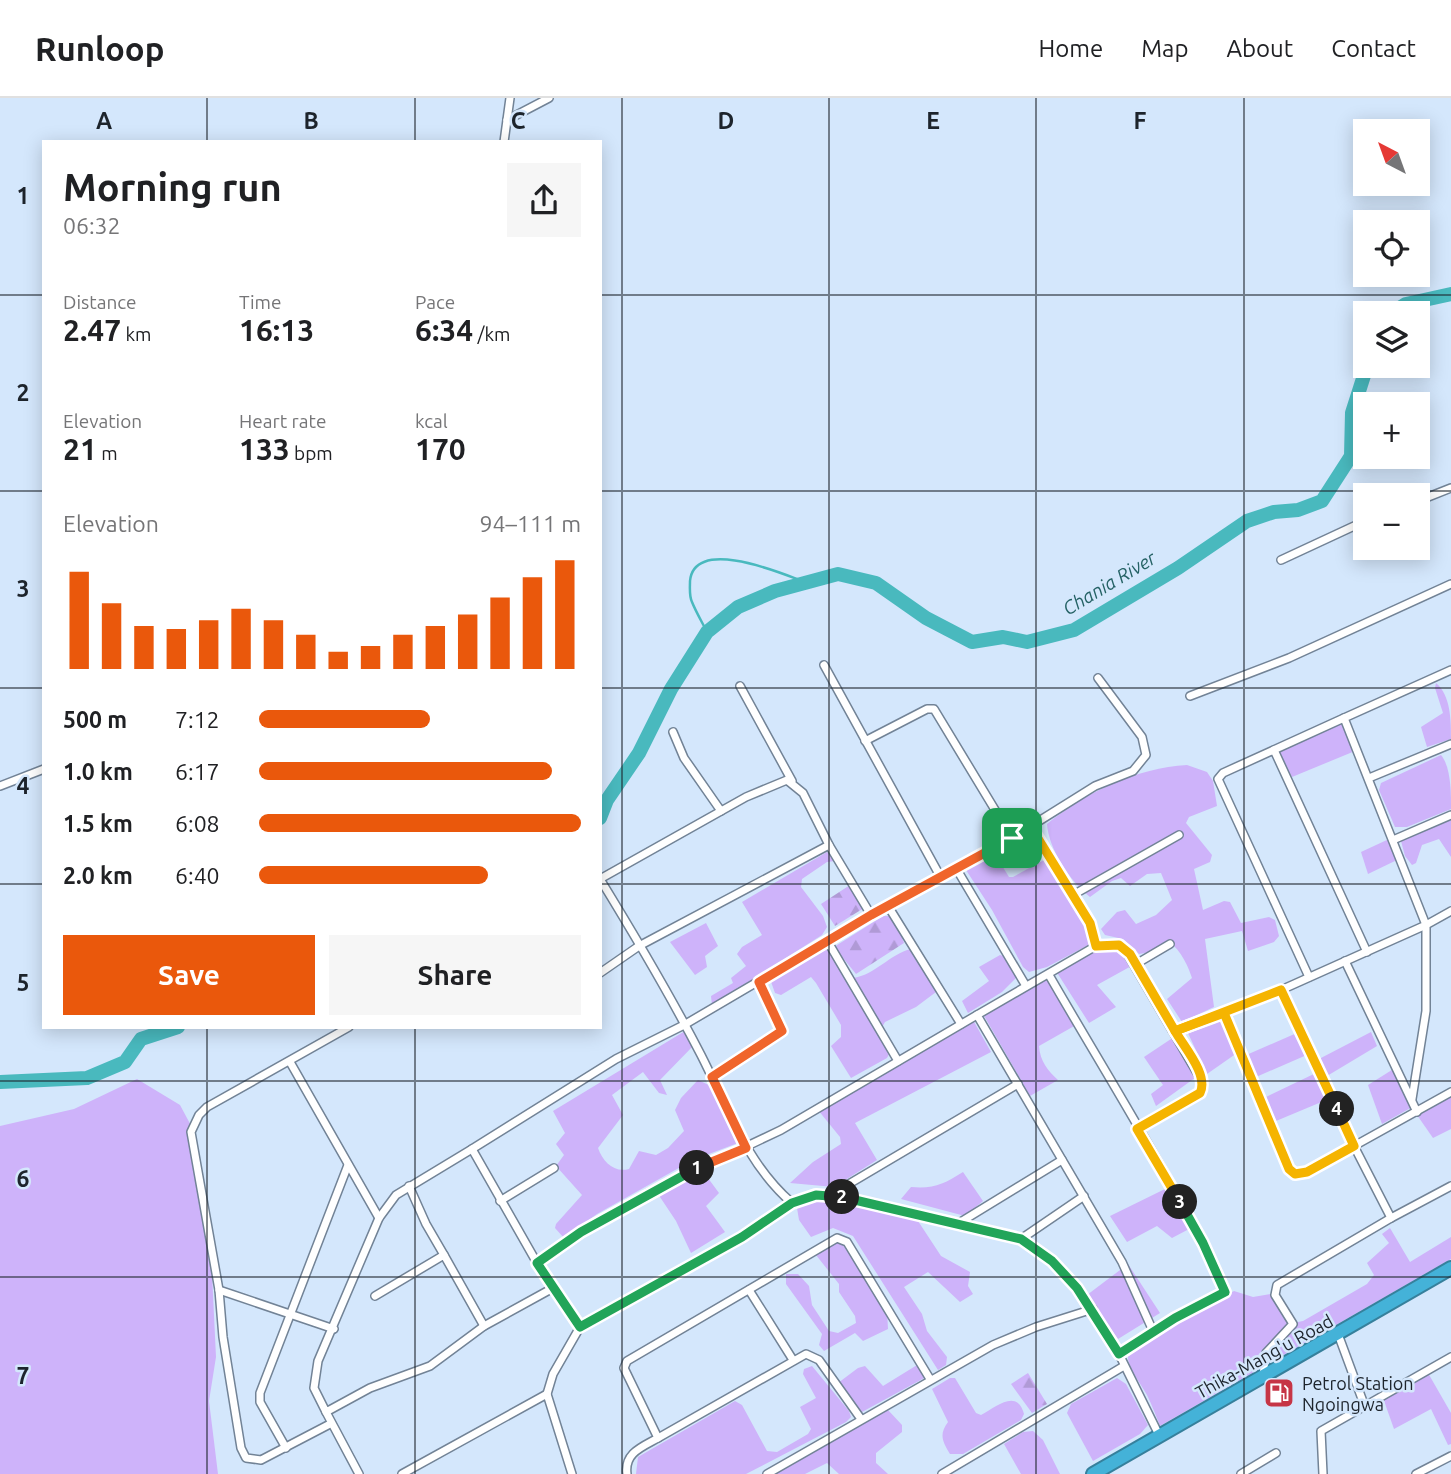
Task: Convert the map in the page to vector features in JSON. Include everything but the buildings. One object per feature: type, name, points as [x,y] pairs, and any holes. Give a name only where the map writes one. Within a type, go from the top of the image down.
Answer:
[{"type":"highway","name":"Thika-Mang'u Road","points":[[1093,1474],[1451,1268]]},
{"type":"street","points":[[504,140],[510,98]]},
{"type":"street","points":[[506,124],[549,98]]},
{"type":"street","points":[[1430,496],[1451,488]]},
{"type":"street","points":[[1281,560],[1353,527]]},
{"type":"street","points":[[1190,696],[1289,658],[1451,584]]},
{"type":"street","points":[[824,665],[940,876]]},
{"type":"street","points":[[1309,977],[1218,782],[1223,773],[1451,670]]},
{"type":"street","points":[[359,1474],[330,1424],[313,1384],[318,1361],[334,1329],[379,1217],[396,1195],[616,1059],[684,1025],[871,915],[1031,827],[1078,796],[1133,771],[1143,762],[1146,749],[1142,737],[1098,678]]},
{"type":"street","points":[[740,686],[792,782],[803,793],[829,845],[871,915]]},
{"type":"street","points":[[865,741],[928,709],[934,709],[1012,838]]},
{"type":"street","points":[[1344,718],[1426,925],[1426,1011],[1412,1099]]},
{"type":"street","points":[[673,732],[684,758],[721,811]]},
{"type":"street","points":[[1368,778],[1451,744]]},
{"type":"street","points":[[1274,750],[1367,952]]},
{"type":"street","points":[[0,786],[42,770]]},
{"type":"street","points":[[602,878],[781,780],[792,782]]},
{"type":"street","points":[[1393,840],[1451,816]]},
{"type":"street","points":[[1031,827],[1090,923],[1096,946]]},
{"type":"street","points":[[1073,895],[1179,835]]},
{"type":"street","points":[[602,972],[639,946],[829,845]]},
{"type":"street","points":[[956,869],[1026,986]]},
{"type":"street","points":[[602,882],[684,1025],[746,1148],[770,1183],[792,1203]]},
{"type":"street","points":[[888,906],[961,1024]]},
{"type":"street","points":[[1175,1031],[1281,990],[1426,925],[1451,911]]},
{"type":"street","points":[[828,942],[898,1061]]},
{"type":"street","points":[[1136,964],[1170,944]]},
{"type":"street","points":[[537,1263],[581,1232],[648,1193],[719,1157],[746,1148],[1096,946],[1119,945],[1136,964],[1202,1077],[1203,1087],[1200,1093],[1137,1129]]},
{"type":"street","points":[[1345,961],[1417,1112]]},
{"type":"street","points":[[1049,975],[1203,1243],[1225,1291],[1153,1331],[1119,1354]]},
{"type":"street","points":[[712,1077],[782,1031],[759,982]]},
{"type":"street","points":[[1281,990],[1391,1218]]},
{"type":"street","points":[[1224,1013],[1291,1171],[1299,1174],[1451,1093]]},
{"type":"street","points":[[977,1015],[1122,1262],[1153,1331]]},
{"type":"street","points":[[330,1424],[286,1448],[253,1461],[246,1458],[241,1448],[223,1337],[219,1290],[191,1132],[199,1115],[207,1107],[346,1029]]},
{"type":"street","points":[[290,1062],[379,1217]]},
{"type":"street","points":[[831,1194],[1017,1084]]},
{"type":"street","points":[[472,1149],[537,1263],[580,1327]]},
{"type":"street","points":[[959,1223],[1062,1160]]},
{"type":"street","points":[[286,1448],[272,1428],[259,1398],[348,1165]]},
{"type":"street","points":[[500,1201],[554,1168]]},
{"type":"street","points":[[409,1186],[426,1224],[485,1326]]},
{"type":"street","points":[[1264,1375],[1266,1353],[1293,1324],[1275,1295],[1277,1284],[1451,1186]]},
{"type":"street","points":[[572,1474],[547,1394],[553,1374],[580,1327],[742,1237],[792,1203],[808,1196],[831,1194],[1021,1239],[1052,1261],[1093,1309],[1119,1354],[1159,1435]]},
{"type":"street","points":[[1021,1239],[1084,1196]]},
{"type":"street","points":[[658,1438],[624,1368],[625,1363],[831,1241],[842,1238],[870,1278],[930,1379]]},
{"type":"street","points":[[375,1296],[444,1255]]},
{"type":"street","points":[[326,1412],[370,1388],[430,1366],[485,1326],[554,1288]]},
{"type":"street","points":[[219,1290],[334,1329]]},
{"type":"street","points":[[749,1290],[793,1360]]},
{"type":"street","points":[[767,1474],[930,1379],[1036,1326],[1093,1309]]},
{"type":"street","points":[[1338,1334],[1365,1406]]},
{"type":"street","points":[[627,1474],[628,1458],[634,1451],[806,1354],[814,1356],[861,1419]]},
{"type":"street","points":[[1323,1474],[1321,1431],[1451,1357]]},
{"type":"street","points":[[942,1474],[1124,1366]]},
{"type":"street","points":[[402,1474],[547,1394]]},
{"type":"street","points":[[1241,1474],[1276,1453]]},
{"type":"street","points":[[1416,1474],[1451,1455]]},
{"type":"green space","points":[[1436,683],[1447,701],[1451,739],[1427,747],[1421,727],[1443,713],[1435,688]]},
{"type":"green space","points":[[1342,722],[1355,751],[1292,777],[1278,751]]},
{"type":"green space","points":[[1441,755],[1449,773],[1451,809],[1407,827],[1395,827],[1379,790],[1381,783]]},
{"type":"green space","points":[[1187,765],[1207,772],[1213,781],[1217,806],[1189,817],[1186,823],[1212,855],[1210,862],[1194,869],[1203,910],[1224,901],[1230,902],[1241,923],[1269,917],[1275,920],[1279,936],[1274,942],[1248,951],[1242,931],[1205,939],[1214,1007],[1182,1022],[1167,999],[1192,978],[1175,947],[1167,941],[1150,952],[1139,954],[1123,939],[1105,935],[1101,929],[1117,912],[1125,910],[1136,924],[1156,915],[1172,900],[1161,873],[1147,874],[1130,886],[1121,878],[1112,881],[1090,897],[1075,882],[1056,854],[1047,824],[1078,802],[1113,784],[1150,771]]},
{"type":"green space","points":[[1451,820],[1451,857],[1439,839],[1422,845],[1416,863],[1412,865],[1405,856],[1401,841]]},
{"type":"green space","points":[[1389,839],[1399,859],[1368,874],[1361,852]]},
{"type":"green space","points":[[993,851],[1009,877],[1044,860],[1050,860],[1086,920],[1092,943],[1047,967],[1029,972],[1023,967],[992,910],[966,870],[970,864]]},
{"type":"green space","points":[[827,852],[835,861],[827,862],[802,879],[801,887],[823,916],[827,927],[822,935],[712,1005],[711,996],[733,983],[731,978],[746,966],[737,954],[742,947],[762,935],[742,902]]},
{"type":"green space","points":[[850,885],[864,908],[835,926],[821,904]]},
{"type":"green space","points":[[883,916],[889,916],[898,926],[904,943],[856,974],[834,947]]},
{"type":"green space","points":[[706,923],[718,946],[705,956],[707,967],[695,975],[670,942]]},
{"type":"green space","points":[[824,945],[832,948],[853,978],[868,973],[911,949],[935,984],[936,992],[916,1007],[885,1022],[881,1029],[893,1046],[887,1058],[851,1078],[831,1046],[841,1037],[841,1025],[816,983],[811,977],[781,995],[775,993],[770,979]]},
{"type":"green space","points":[[1114,945],[1135,964],[1097,985],[1116,1007],[1089,1023],[1056,971],[1084,955]]},
{"type":"green space","points":[[1000,955],[1006,957],[1020,974],[1002,992],[968,1013],[962,1001],[989,981],[979,967]]},
{"type":"green space","points":[[1046,977],[1076,1025],[1039,1046],[1045,1065],[1058,1080],[1030,1096],[983,1014]]},
{"type":"green space","points":[[1220,1013],[1237,1053],[1207,1074],[1187,1031]]},
{"type":"green space","points":[[973,1020],[991,1052],[855,1123],[877,1160],[834,1187],[790,1183],[813,1162],[841,1144],[840,1137],[818,1110]]},
{"type":"green space","points":[[685,1031],[694,1045],[660,1080],[667,1095],[659,1093],[643,1072],[612,1095],[623,1115],[598,1148],[600,1153],[614,1168],[624,1170],[629,1169],[639,1151],[656,1155],[668,1148],[684,1131],[675,1110],[681,1098],[698,1080],[713,1087],[738,1143],[693,1160],[597,1214],[564,1238],[555,1228],[556,1224],[582,1195],[556,1166],[564,1155],[556,1144],[565,1133],[553,1111]]},
{"type":"green space","points":[[1299,1032],[1309,1054],[1256,1077],[1244,1056]]},
{"type":"green space","points":[[1371,1032],[1377,1046],[1327,1076],[1319,1059]]},
{"type":"green space","points":[[1177,1035],[1199,1075],[1156,1106],[1151,1094],[1163,1085],[1144,1057]]},
{"type":"green space","points":[[1395,1068],[1414,1106],[1382,1124],[1368,1085]]},
{"type":"green space","points":[[1318,1072],[1331,1098],[1276,1121],[1266,1097]]},
{"type":"green space","points":[[137,1079],[180,1105],[195,1133],[212,1274],[216,1357],[209,1401],[218,1474],[0,1474],[0,1126],[74,1109]]},
{"type":"green space","points":[[1451,1095],[1451,1129],[1433,1138],[1417,1115]]},
{"type":"green space","points":[[702,1170],[719,1193],[706,1206],[725,1232],[691,1253],[676,1221],[656,1191]]},
{"type":"green space","points":[[963,1172],[983,1201],[965,1216],[901,1199],[911,1187],[938,1185]]},
{"type":"green space","points":[[1167,1188],[1191,1228],[1172,1238],[1157,1226],[1127,1242],[1110,1216]]},
{"type":"green space","points":[[817,1195],[847,1198],[905,1213],[918,1221],[941,1256],[970,1272],[968,1286],[973,1294],[960,1302],[928,1272],[904,1287],[922,1314],[927,1331],[947,1357],[946,1365],[938,1370],[853,1236],[833,1228],[811,1237],[799,1220],[797,1208],[804,1198]]},
{"type":"green space","points":[[1390,1228],[1410,1262],[1451,1237],[1451,1259],[1160,1426],[1129,1362],[1128,1348],[1131,1340],[1148,1337],[1234,1291],[1253,1297],[1276,1293],[1293,1323],[1303,1321],[1367,1284],[1374,1275],[1367,1263],[1389,1243],[1382,1234]]},
{"type":"green space","points":[[833,1241],[849,1251],[864,1270],[887,1310],[888,1329],[863,1341],[855,1333],[824,1351],[819,1345],[822,1334],[786,1284],[786,1274],[798,1274],[809,1286],[812,1305],[829,1331],[838,1333],[856,1323],[855,1316],[839,1292],[839,1284],[816,1255]]},
{"type":"green space","points":[[1128,1264],[1160,1313],[1118,1339],[1087,1295]]},
{"type":"green space","points":[[922,1362],[928,1376],[862,1412],[838,1383],[865,1366],[883,1386]]},
{"type":"green space","points":[[812,1366],[849,1411],[851,1417],[846,1422],[746,1474],[636,1474],[638,1457],[735,1401],[742,1405],[767,1451],[777,1452],[808,1434],[811,1429],[800,1407],[816,1398],[803,1374],[804,1369]]},
{"type":"green space","points":[[1028,1373],[1047,1404],[1032,1413],[1011,1384]]},
{"type":"green space","points":[[1428,1373],[1451,1413],[1451,1444],[1448,1445],[1431,1409],[1394,1429],[1383,1398]]},
{"type":"green space","points":[[950,1378],[955,1378],[976,1413],[981,1415],[999,1404],[1011,1401],[1021,1406],[1024,1414],[1021,1420],[963,1454],[950,1454],[943,1438],[943,1430],[948,1422],[932,1389]]},
{"type":"green space","points":[[1117,1378],[1126,1384],[1148,1425],[1140,1434],[1093,1461],[1067,1413],[1071,1404]]},
{"type":"green space","points":[[888,1410],[902,1425],[902,1432],[876,1453],[876,1463],[888,1474],[839,1474],[827,1463],[805,1474],[765,1474]]},
{"type":"green space","points":[[1033,1431],[1043,1440],[1060,1474],[1021,1474],[1004,1444],[1023,1432]]},
{"type":"waterway","name":"Chania River","points":[[1420,301],[1451,294]]},
{"type":"waterway","name":"Chania River","points":[[602,813],[607,800],[639,753],[671,689],[707,632],[738,607],[775,591],[838,574],[876,583],[926,618],[972,642],[1003,637],[1027,642],[1074,630],[1178,568],[1247,521],[1274,512],[1298,510],[1322,501],[1351,456],[1352,413],[1363,378]]},
{"type":"waterway","points":[[707,632],[691,600],[690,592],[690,581],[695,568],[705,561],[737,561],[797,579]]},
{"type":"waterway","name":"Chania River","points":[[0,1082],[87,1078],[125,1062],[141,1039],[172,1029]]},
{"type":"place","name":"Petrol Station Ngoingwa","points":[[1279,1393]]},
{"type":"route","points":[[1012,838],[871,915],[759,982],[782,1031],[768,1043],[712,1077],[746,1148],[719,1157],[648,1193],[581,1232],[537,1263],[580,1327],[742,1237],[792,1203],[808,1196],[831,1194],[1021,1239],[1052,1261],[1077,1288],[1093,1309],[1119,1354],[1175,1318],[1225,1292],[1203,1243],[1137,1129],[1200,1093],[1203,1087],[1202,1077],[1175,1031],[1224,1013],[1289,1169],[1295,1174],[1307,1172],[1354,1146],[1281,990],[1175,1031],[1130,954],[1119,945],[1096,946],[1090,923],[1031,827],[1012,838]]}]
